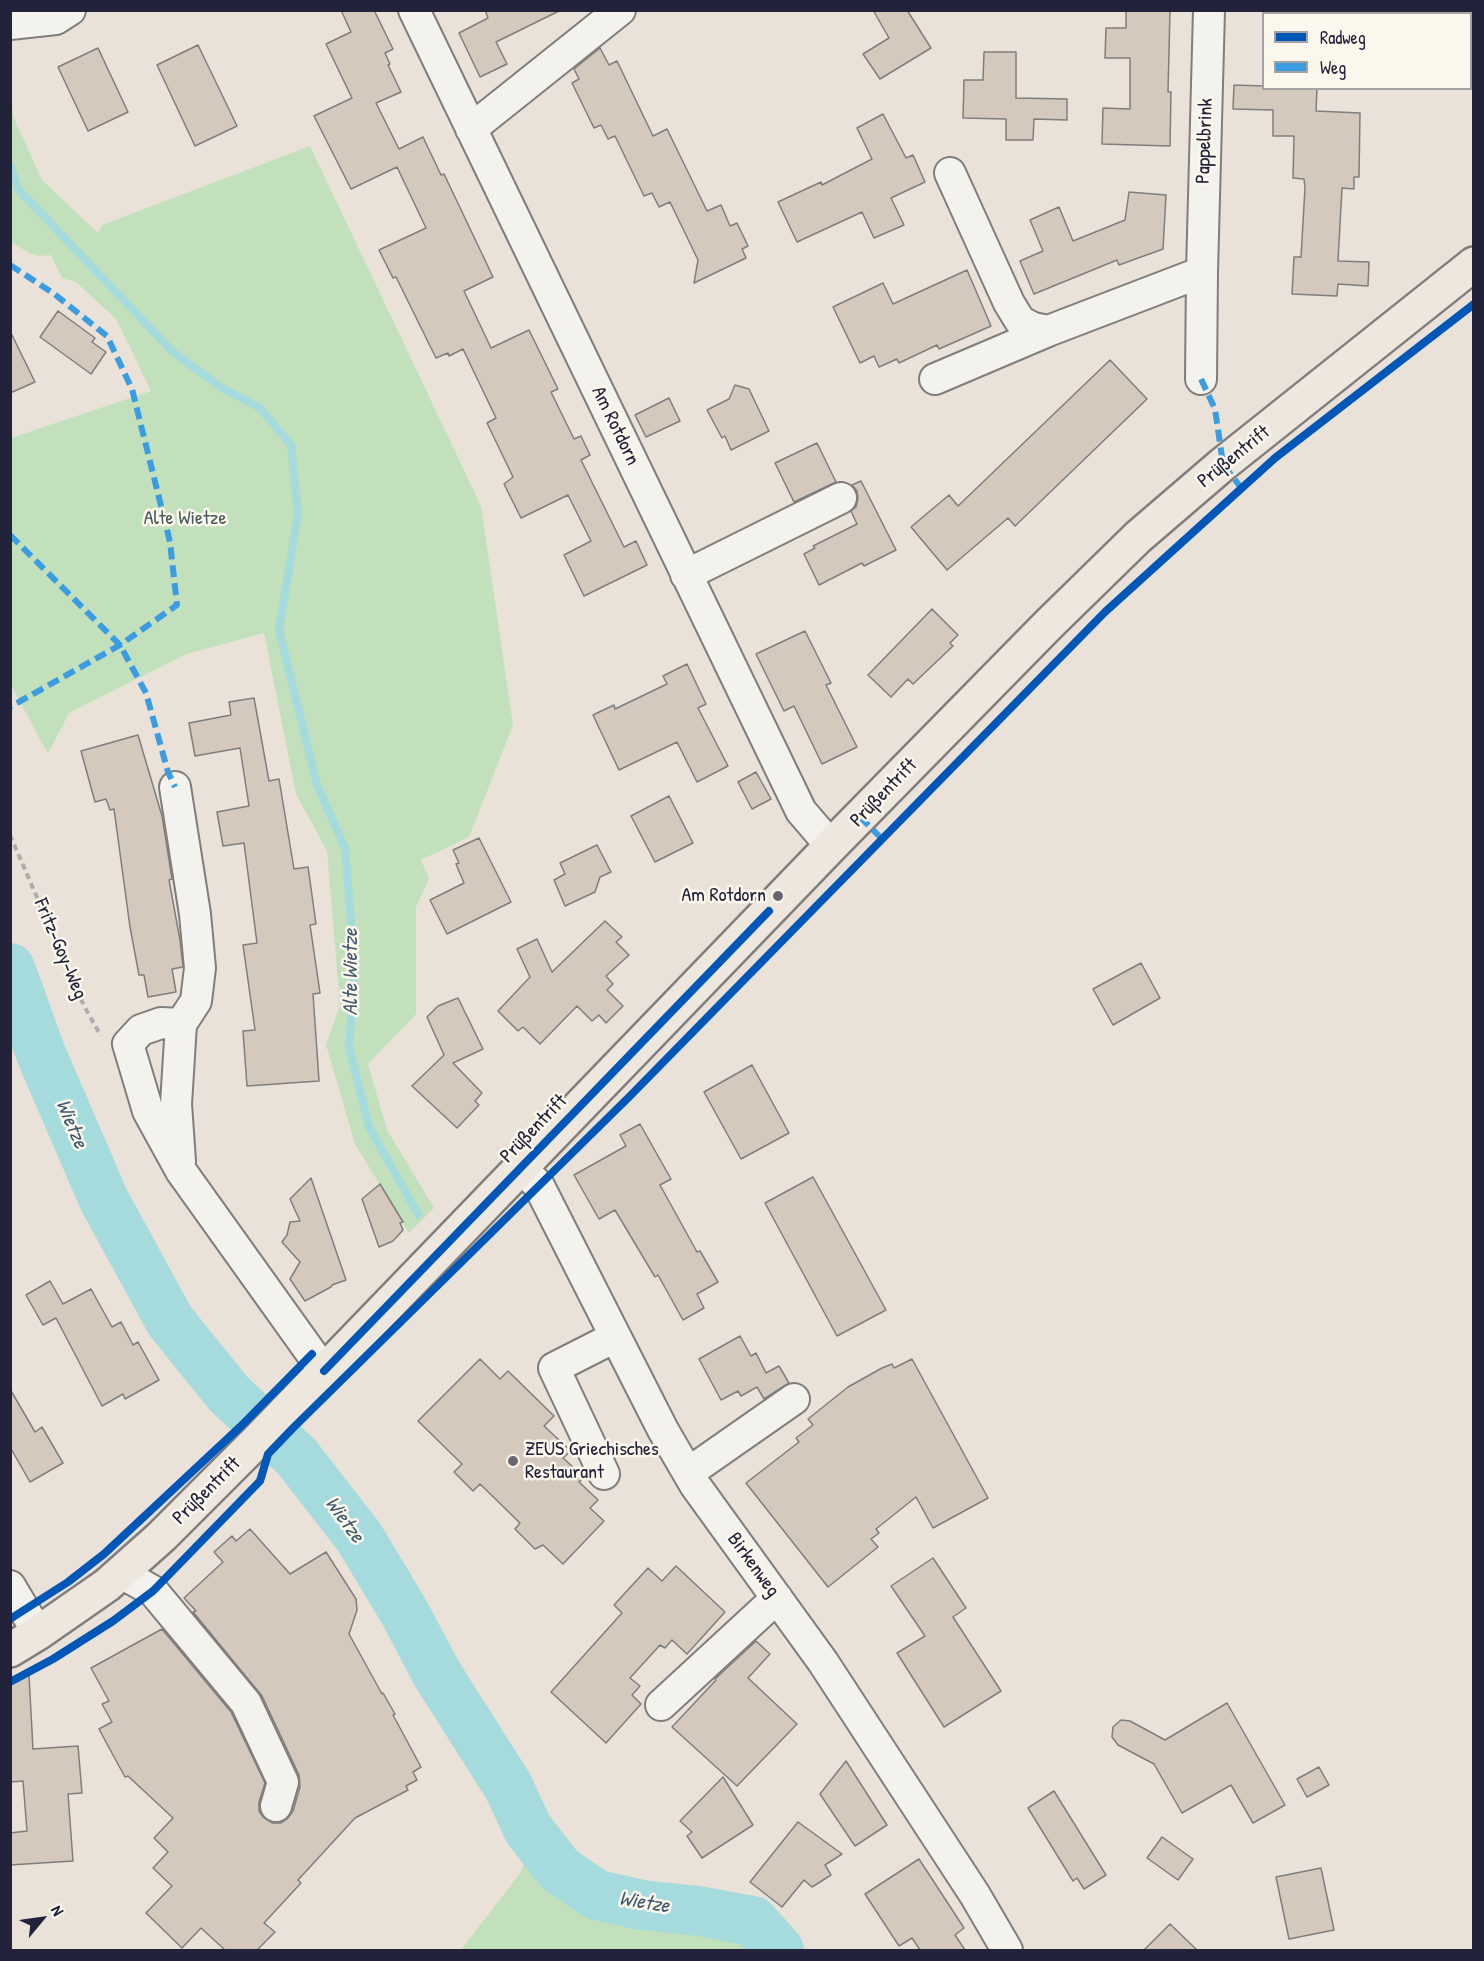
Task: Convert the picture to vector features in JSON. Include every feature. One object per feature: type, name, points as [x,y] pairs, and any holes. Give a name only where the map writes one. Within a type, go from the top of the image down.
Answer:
[{"type":"main road","name":"Prüßentrift","points":[[10,1650],[38,1633],[121,1573],[161,1537],[256,1442],[831,846],[1049,624],[1138,537],[1224,464],[1473,264]]},
{"type":"street","points":[[10,24],[56,19],[70,10]]},
{"type":"street","name":"Am Rotdorn","points":[[414,10],[801,811],[831,846]]},
{"type":"street","points":[[471,129],[620,10]]},
{"type":"street","name":"Pappelbrink","points":[[1201,379],[1209,10]]},
{"type":"street","points":[[950,173],[1009,303],[1020,321],[1033,328],[1048,331]]},
{"type":"street","points":[[935,379],[1048,331],[1202,272]]},
{"type":"street","points":[[690,582],[844,506]]},
{"type":"street","points":[[175,787],[195,914],[200,968],[196,1001],[181,1024],[176,1104],[181,1171]]},
{"type":"street","points":[[181,1024],[161,1023],[141,1030],[128,1044],[148,1111],[181,1171],[324,1371]]},
{"type":"street","name":"Birkenweg","points":[[521,1167],[539,1186],[663,1430],[688,1473],[842,1691],[975,1895],[1007,1950]]},
{"type":"street","points":[[604,1474],[554,1368],[615,1336]]},
{"type":"street","points":[[688,1473],[794,1399]]},
{"type":"street","points":[[121,1573],[153,1591],[246,1703],[283,1782],[276,1806]]},
{"type":"street","points":[[10,1586],[38,1633]]},
{"type":"street","points":[[661,1705],[777,1598]]},
{"type":"green space","points":[[10,74],[13,116],[42,180],[98,233],[102,225],[310,146],[481,506],[513,725],[469,837],[421,860],[429,879],[416,907],[416,1014],[368,1064],[387,1130],[434,1208],[409,1233],[355,1144],[326,1045],[340,1005],[327,851],[296,794],[264,633],[187,654],[69,713],[48,754],[11,685],[11,438],[151,391],[116,319],[76,282],[62,278],[51,255],[40,256],[29,253],[11,242]]},
{"type":"green space","points":[[537,1826],[565,1863],[601,1888],[758,1914],[789,1950],[461,1950],[521,1872]]},
{"type":"building","points":[[341,10],[374,10],[393,49],[385,53],[401,92],[376,103],[399,149],[423,137],[441,175],[444,174],[493,277],[464,291],[491,348],[529,330],[558,389],[551,392],[574,439],[581,436],[590,455],[581,460],[624,547],[636,541],[647,565],[584,596],[564,555],[591,541],[568,495],[521,518],[504,484],[513,477],[487,423],[496,418],[463,349],[449,356],[448,353],[436,358],[396,277],[393,278],[379,250],[426,228],[397,167],[351,189],[314,116],[352,98],[326,44],[351,32]]},
{"type":"building","points":[[485,10],[561,10],[496,42],[507,64],[480,77],[459,33],[488,18]]},
{"type":"building","points":[[873,10],[907,10],[931,48],[880,79],[863,54],[889,38]]},
{"type":"building","points":[[1126,10],[1170,10],[1168,92],[1171,92],[1170,146],[1102,144],[1103,108],[1130,109],[1130,58],[1105,58],[1106,28],[1126,28]]},
{"type":"building","points":[[198,45],[237,126],[195,146],[157,65]]},
{"type":"building","points":[[98,48],[128,112],[88,131],[58,67]]},
{"type":"building","points":[[600,48],[609,65],[617,61],[653,136],[667,129],[707,211],[721,205],[730,226],[737,223],[748,246],[742,249],[746,258],[694,283],[698,260],[670,202],[659,207],[652,193],[644,196],[615,136],[608,139],[601,125],[594,128],[572,83],[579,79],[574,69]]},
{"type":"building","points":[[984,52],[1016,52],[1016,98],[1067,99],[1067,120],[1034,119],[1033,140],[1006,140],[1006,119],[963,118],[964,80],[983,80]]},
{"type":"building","points":[[1234,85],[1262,86],[1262,90],[1317,90],[1316,111],[1360,113],[1359,177],[1354,177],[1354,189],[1342,188],[1338,261],[1369,262],[1368,286],[1338,284],[1337,296],[1292,294],[1294,257],[1301,257],[1305,188],[1304,179],[1293,178],[1294,136],[1273,136],[1273,110],[1233,109]]},
{"type":"building","points":[[883,114],[906,158],[913,155],[925,182],[891,198],[904,225],[874,238],[862,212],[797,242],[778,202],[821,182],[822,185],[872,159],[857,128]]},
{"type":"building","points":[[1129,192],[1166,195],[1163,249],[1119,265],[1117,260],[1034,294],[1020,261],[1043,251],[1030,220],[1059,207],[1073,241],[1125,220]]},
{"type":"building","points":[[967,270],[991,326],[939,349],[937,345],[899,363],[897,359],[879,367],[874,356],[860,363],[833,307],[883,283],[893,304]]},
{"type":"building","points":[[58,311],[95,338],[92,342],[106,352],[91,374],[40,337]]},
{"type":"building","points":[[10,331],[35,382],[10,393]]},
{"type":"building","points":[[1110,360],[1147,399],[1015,526],[1008,518],[947,570],[911,527],[949,495],[958,506]]},
{"type":"building","points":[[735,385],[749,389],[769,431],[731,450],[725,436],[722,438],[707,410],[729,399]]},
{"type":"building","points":[[669,398],[680,421],[646,437],[635,415]]},
{"type":"building","points":[[817,443],[836,482],[794,502],[775,463]]},
{"type":"building","points":[[861,481],[896,550],[864,566],[862,563],[819,585],[804,554],[815,548],[813,546],[857,524],[851,511],[856,507],[858,498],[857,491],[852,485]]},
{"type":"building","points":[[932,609],[958,635],[950,643],[953,646],[913,684],[908,679],[891,697],[868,675]]},
{"type":"building","points":[[805,631],[831,683],[826,685],[857,747],[822,764],[794,706],[784,711],[756,654]]},
{"type":"building","points":[[687,664],[706,704],[698,708],[728,766],[697,782],[677,742],[619,770],[593,715],[614,705],[615,709],[667,684],[663,676]]},
{"type":"building","points":[[254,698],[269,781],[279,779],[294,869],[308,867],[316,924],[310,925],[320,993],[313,994],[319,1081],[247,1086],[243,1031],[255,1030],[243,945],[257,943],[244,843],[223,846],[217,812],[249,806],[240,748],[195,756],[189,723],[231,715],[229,702]]},
{"type":"building","points":[[138,735],[162,816],[172,879],[169,880],[183,967],[172,969],[176,992],[148,997],[144,975],[139,975],[130,927],[114,809],[110,810],[106,799],[95,802],[81,751]]},
{"type":"building","points":[[756,772],[771,799],[752,809],[738,782]]},
{"type":"building","points":[[669,796],[693,843],[655,862],[631,816]]},
{"type":"building","points":[[479,838],[511,902],[447,934],[430,900],[464,883],[453,850]]},
{"type":"building","points":[[597,845],[611,872],[600,877],[595,892],[565,906],[554,880],[565,874],[560,863]]},
{"type":"building","points":[[605,921],[622,937],[616,942],[629,955],[606,976],[613,984],[607,990],[623,1006],[606,1023],[599,1015],[592,1021],[577,1006],[540,1044],[523,1027],[518,1031],[498,1011],[530,977],[517,949],[537,939],[552,972]]},
{"type":"building","points":[[1141,963],[1160,998],[1113,1025],[1093,989]]},
{"type":"building","points":[[458,998],[483,1049],[453,1063],[482,1093],[475,1101],[479,1105],[457,1128],[412,1086],[444,1055],[427,1017],[438,1006]]},
{"type":"building","points":[[752,1065],[789,1133],[741,1159],[704,1092]]},
{"type":"building","points":[[640,1124],[671,1179],[660,1185],[697,1252],[700,1251],[718,1282],[697,1294],[704,1308],[683,1320],[658,1275],[655,1277],[615,1210],[599,1219],[574,1175],[626,1146],[620,1135]]},
{"type":"building","points":[[813,1177],[886,1310],[837,1336],[765,1203]]},
{"type":"building","points":[[311,1178],[346,1280],[332,1285],[305,1301],[290,1279],[300,1262],[282,1242],[287,1235],[290,1222],[300,1221],[290,1199]]},
{"type":"building","points":[[380,1184],[403,1222],[400,1223],[403,1230],[393,1241],[379,1247],[362,1199]]},
{"type":"building","points":[[50,1281],[63,1304],[91,1289],[112,1327],[121,1322],[133,1345],[138,1342],[159,1380],[125,1399],[123,1394],[102,1406],[56,1318],[43,1325],[26,1295]]},
{"type":"building","points":[[740,1336],[751,1356],[756,1353],[766,1373],[779,1366],[789,1383],[764,1399],[757,1387],[741,1396],[738,1391],[721,1400],[699,1359]]},
{"type":"building","name":"ZEUS Griechisches Restaurant","points":[[480,1359],[500,1379],[508,1371],[554,1416],[544,1426],[571,1451],[563,1458],[584,1477],[579,1482],[598,1500],[590,1508],[604,1521],[563,1564],[543,1545],[535,1549],[515,1529],[520,1523],[480,1484],[473,1491],[454,1472],[462,1464],[418,1421]]},
{"type":"building","points":[[912,1359],[988,1498],[933,1528],[916,1497],[876,1529],[879,1533],[871,1539],[878,1547],[828,1587],[746,1483],[799,1442],[796,1438],[813,1425],[808,1419],[848,1387],[882,1368],[892,1364],[894,1368]]},
{"type":"building","points":[[10,1389],[35,1432],[42,1427],[63,1463],[30,1482],[10,1447]]},
{"type":"building","points":[[250,1529],[290,1574],[326,1552],[356,1599],[357,1610],[349,1634],[395,1714],[393,1715],[421,1767],[413,1772],[417,1780],[406,1786],[408,1790],[355,1818],[298,1880],[301,1883],[264,1923],[275,1932],[257,1950],[225,1950],[201,1928],[182,1948],[146,1913],[172,1886],[153,1868],[168,1852],[154,1838],[173,1818],[128,1776],[125,1777],[99,1729],[112,1722],[102,1704],[109,1701],[91,1668],[162,1629],[231,1712],[265,1783],[259,1802],[259,1811],[272,1823],[281,1823],[287,1819],[293,1811],[300,1787],[299,1775],[262,1696],[184,1598],[223,1562],[214,1552],[232,1536],[236,1541]]},
{"type":"building","points":[[933,1558],[966,1608],[953,1617],[1001,1691],[944,1727],[897,1653],[925,1636],[891,1586]]},
{"type":"building","points":[[676,1566],[725,1612],[687,1654],[672,1640],[665,1648],[660,1645],[630,1678],[640,1686],[632,1695],[641,1704],[606,1743],[551,1692],[622,1613],[614,1605],[648,1568],[662,1581]]},
{"type":"building","points":[[756,1641],[770,1654],[748,1678],[797,1724],[737,1786],[672,1727],[715,1679]]},
{"type":"building","points":[[29,1676],[33,1749],[78,1746],[82,1793],[68,1794],[73,1861],[10,1865],[10,1833],[27,1831],[23,1781],[10,1782],[10,1677]]},
{"type":"building","points":[[1227,1703],[1285,1805],[1253,1823],[1231,1785],[1182,1813],[1154,1764],[1118,1745],[1112,1737],[1113,1727],[1121,1720],[1130,1721],[1165,1740]]},
{"type":"building","points":[[846,1761],[887,1825],[855,1846],[820,1794]]},
{"type":"building","points":[[1319,1767],[1329,1785],[1307,1797],[1297,1779]]},
{"type":"building","points":[[723,1777],[753,1825],[702,1858],[687,1836],[692,1832],[680,1821]]},
{"type":"building","points":[[1054,1791],[1106,1875],[1084,1889],[1077,1878],[1073,1881],[1028,1808]]},
{"type":"building","points":[[798,1822],[842,1854],[825,1865],[831,1875],[812,1887],[804,1880],[782,1907],[750,1882]]},
{"type":"building","points":[[1162,1837],[1193,1859],[1178,1880],[1147,1858]]},
{"type":"building","points":[[919,1859],[964,1928],[955,1935],[965,1950],[920,1950],[912,1938],[899,1946],[865,1894]]},
{"type":"building","points":[[1321,1868],[1334,1930],[1289,1939],[1276,1877]]},
{"type":"building","points":[[1170,1924],[1197,1950],[1144,1950]]},
{"type":"waterway","name":"Alte Wietze","points":[[10,165],[18,189],[174,353],[222,388],[260,408],[291,445],[298,514],[279,630],[317,785],[345,848],[355,970],[349,1047],[369,1127],[418,1214]]},
{"type":"waterway","name":"Wietze","points":[[10,968],[41,1054],[104,1200],[170,1321],[229,1394],[296,1456],[359,1537],[403,1610],[437,1674],[508,1786],[528,1829],[560,1870],[597,1895],[642,1905],[699,1911],[753,1921],[779,1950]]},
{"type":"marked path","points":[[10,265],[53,293],[107,336],[132,389],[170,542],[177,605],[120,645],[10,707]]},
{"type":"marked path","points":[[1201,379],[1215,409],[1223,464],[1242,489]]},
{"type":"marked path","points":[[10,535],[120,645],[146,693],[168,772],[175,787]]},
{"type":"marked path","points":[[860,817],[882,839]]},
{"type":"cycle path","points":[[10,1682],[53,1659],[113,1621],[153,1591],[260,1481],[268,1454],[293,1428],[630,1096],[1105,612],[1275,458],[1474,304]]},
{"type":"cycle path","points":[[324,1371],[769,911]]},
{"type":"cycle path","points":[[10,1619],[68,1582],[104,1554],[240,1427],[312,1354]]},
{"type":"place","name":"Am Rotdorn","points":[[778,896]]},
{"type":"place","name":"ZEUS Griechisches Restaurant","points":[[513,1461]]}]
